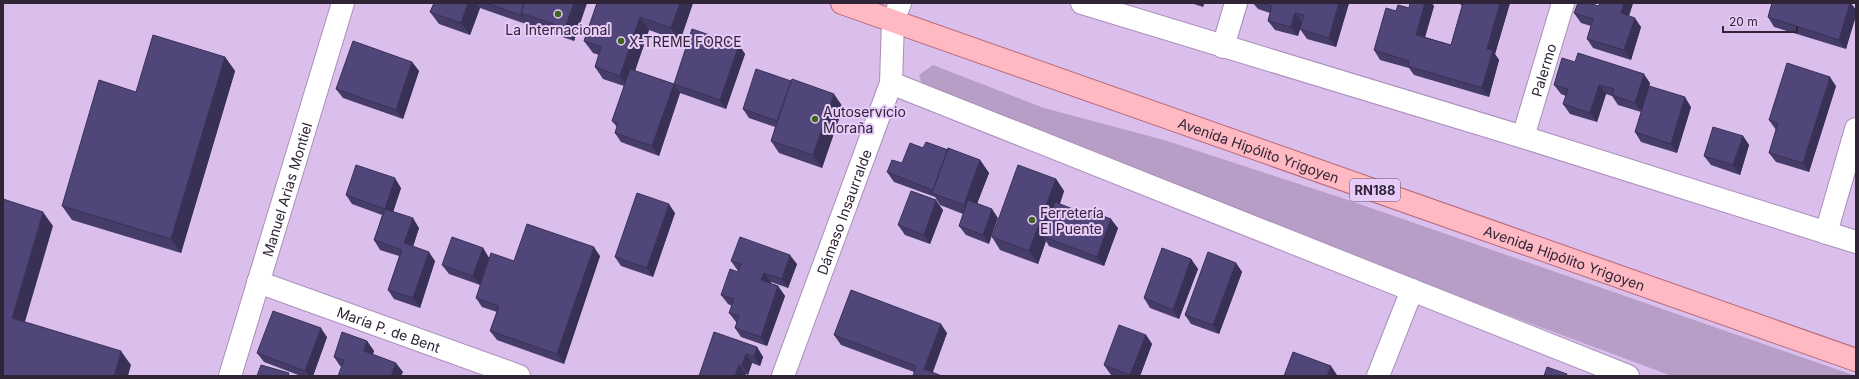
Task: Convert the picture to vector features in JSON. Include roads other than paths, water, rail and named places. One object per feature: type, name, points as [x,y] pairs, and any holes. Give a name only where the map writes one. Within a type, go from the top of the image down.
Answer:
[{"type":"main road","name":"Avenida Hipólito Yrigoyen","points":[[842,3],[897,12],[1856,360]]},
{"type":"street","name":"Manuel Arias Montiel","points":[[230,376],[343,3]]},
{"type":"street","points":[[1082,3],[1523,137],[1856,242]]},
{"type":"street","points":[[1223,47],[1236,3]]},
{"type":"street","name":"Palermo","points":[[1523,137],[1563,3]]},
{"type":"street","name":"Dámaso Insaurralde","points":[[782,376],[891,83],[897,12]]},
{"type":"street","points":[[891,83],[1628,376]]},
{"type":"street","points":[[1826,233],[1856,129]]},
{"type":"street","name":"María P. de Bent","points":[[258,282],[519,376]]},
{"type":"street","points":[[1378,376],[1412,290]]},
{"type":"place","name":"La Internacional","points":[[558,14]]},
{"type":"place","name":"X-TREME FORCE","points":[[621,41]]},
{"type":"place","name":"Autoservicio Moraña","points":[[815,119]]},
{"type":"place","name":"Ferretería El Puente","points":[[1032,220]]}]
